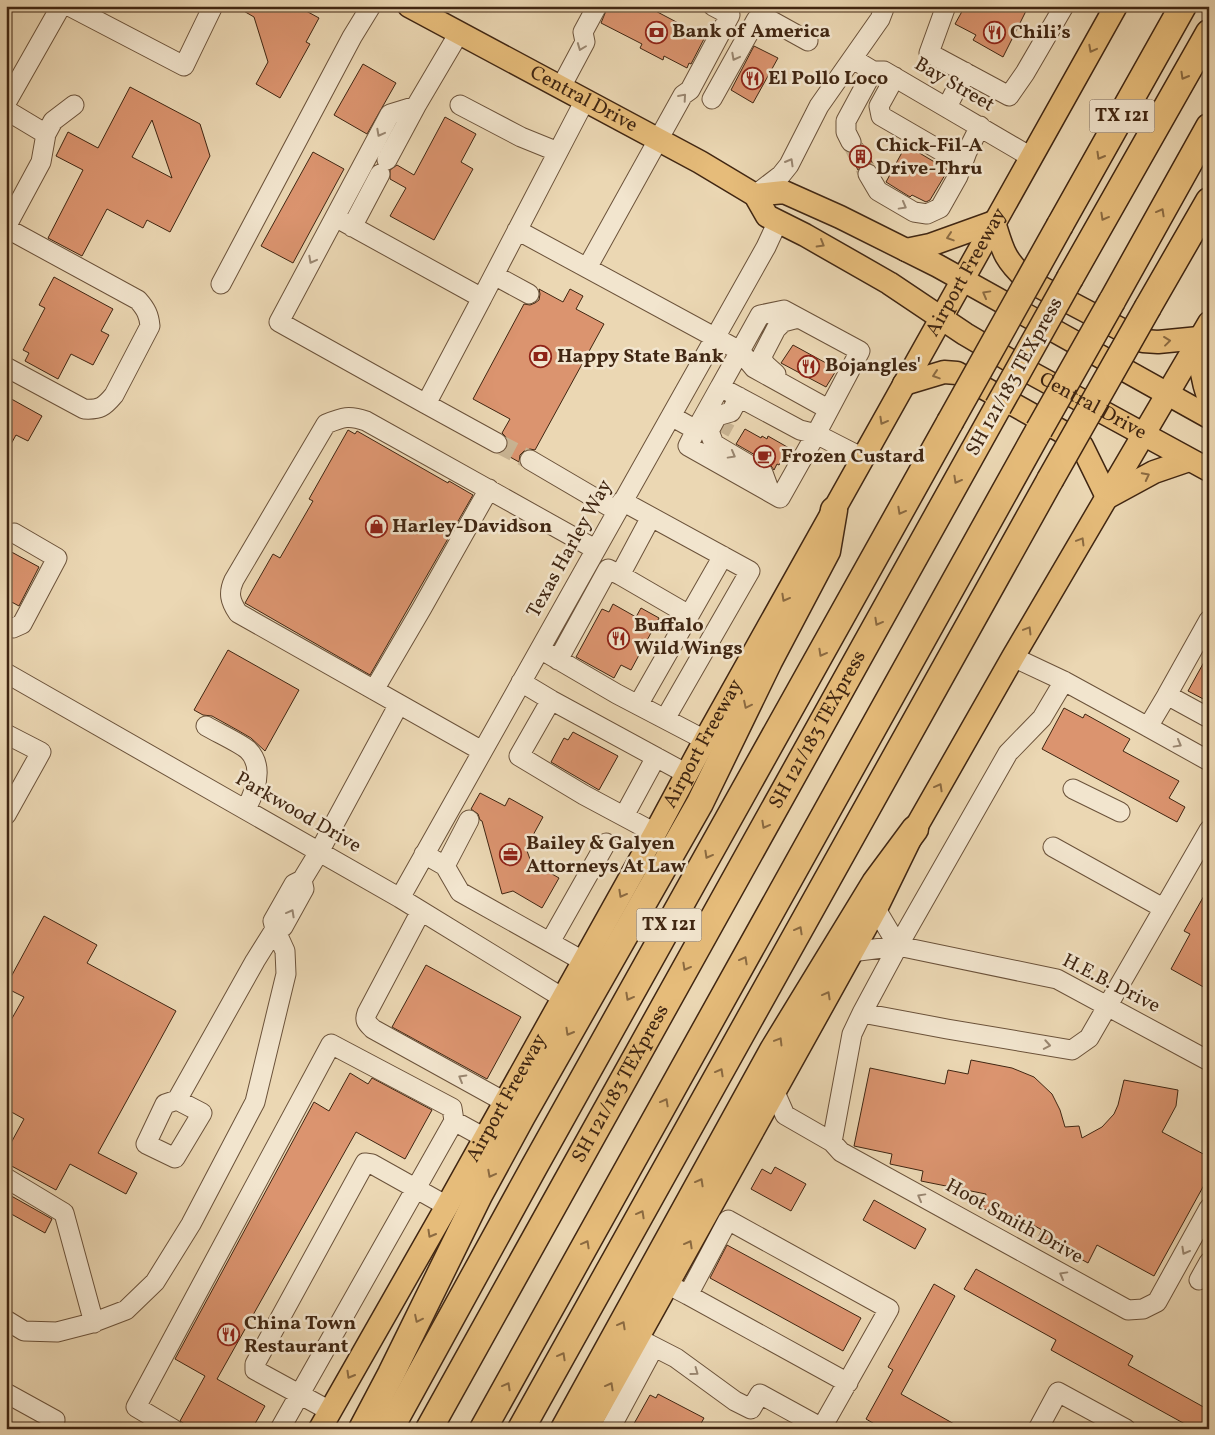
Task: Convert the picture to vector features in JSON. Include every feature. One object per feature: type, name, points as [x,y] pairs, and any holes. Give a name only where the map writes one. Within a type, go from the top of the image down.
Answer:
[{"type":"highway","name":"TX 121","points":[[390,1429],[539,1158],[1182,6]]},
{"type":"highway","name":"SH 121/183 TEXpress","points":[[429,1429],[1070,278],[1209,33]]},
{"type":"highway","points":[[483,1429],[1209,126]]},
{"type":"highway","points":[[521,1429],[1050,480],[1209,200]]},
{"type":"highway","points":[[362,1429],[479,1195],[700,802],[769,661],[827,551],[834,510]]},
{"type":"highway","points":[[564,1429],[773,1050],[875,883],[915,830]]},
{"type":"main road","name":"Central Drive","points":[[409,6],[658,139],[755,195],[767,216],[889,283],[940,318],[1025,369],[1209,470]]},
{"type":"main road","name":"Airport Freeway","points":[[325,1420],[656,833],[705,740],[1116,6]]},
{"type":"main road","points":[[755,195],[784,192],[840,217],[906,250],[1209,417]]},
{"type":"main road","points":[[778,221],[786,215],[793,213],[830,222],[840,217]]},
{"type":"main road","points":[[906,250],[930,245],[994,222],[1003,254],[1013,268],[1026,280],[1143,341],[1158,342],[1204,330]]},
{"type":"main road","points":[[587,1429],[646,1342],[667,1284],[876,909],[915,830],[1013,657],[1204,330]]},
{"type":"main road","points":[[1204,330],[1198,356],[1203,383],[1209,400]]},
{"type":"main road","points":[[904,384],[944,372],[957,373],[1061,431],[1082,446],[1107,498]]},
{"type":"main road","points":[[1107,498],[1154,472],[1189,460]]},
{"type":"street","points":[[6,103],[60,6]]},
{"type":"street","points":[[68,6],[184,66],[213,6]]},
{"type":"street","points":[[221,284],[370,6]]},
{"type":"street","points":[[561,87],[585,42],[583,32],[597,6]]},
{"type":"street","points":[[587,268],[658,139],[683,95],[690,90],[733,11],[714,6]]},
{"type":"street","points":[[755,195],[783,173],[789,165],[819,106],[880,19],[885,6]]},
{"type":"street","points":[[946,6],[929,53],[1009,96],[1025,74],[1064,6]]},
{"type":"street","points":[[712,99],[756,20],[761,18],[770,20],[808,41]]},
{"type":"street","points":[[352,227],[416,106],[459,33]]},
{"type":"street","name":"Bay Street","points":[[853,59],[873,71],[884,71],[895,77],[1031,157]]},
{"type":"street","points":[[851,142],[846,132],[846,120],[873,71]]},
{"type":"street","points":[[947,107],[965,72]]},
{"type":"street","points":[[895,77],[879,106],[882,116],[962,162]]},
{"type":"street","points":[[426,404],[585,100]]},
{"type":"street","points":[[6,367],[84,409],[96,410],[106,404],[114,395],[150,326],[149,316],[138,300],[6,228],[41,162],[46,134],[53,121],[74,105]]},
{"type":"street","points":[[460,105],[521,137],[558,152]]},
{"type":"street","points":[[416,106],[390,114],[279,322],[497,442]]},
{"type":"street","points":[[6,110],[46,134]]},
{"type":"street","points":[[868,174],[878,191],[914,212],[927,214],[940,208],[958,176],[962,162],[980,126]]},
{"type":"street","points":[[335,217],[482,298]]},
{"type":"street","name":"Texas Harley Way","points":[[400,898],[766,247],[778,221]]},
{"type":"street","points":[[517,230],[740,351],[754,368],[821,405]]},
{"type":"street","points":[[494,275],[529,294]]},
{"type":"street","points":[[784,310],[791,320],[860,351],[821,405],[816,434],[780,498],[688,446],[760,315],[784,310]]},
{"type":"street","points":[[791,320],[776,329],[760,358],[772,371],[807,391],[821,405]]},
{"type":"street","points":[[720,387],[726,421],[763,473],[770,492]]},
{"type":"street","points":[[671,416],[696,430]]},
{"type":"street","points":[[482,751],[238,613],[231,604],[229,590],[234,580],[326,424],[342,417],[354,417],[366,422],[595,549]]},
{"type":"street","points":[[726,421],[800,430],[816,434],[863,458]]},
{"type":"street","points":[[530,460],[620,506],[651,517],[750,571],[665,719]]},
{"type":"street","points":[[374,690],[489,489]]},
{"type":"street","points":[[620,576],[651,517]]},
{"type":"street","points":[[8,630],[22,624],[57,558],[14,533]]},
{"type":"street","points":[[638,705],[723,556]]},
{"type":"street","points":[[558,660],[608,570],[689,616]]},
{"type":"street","points":[[1148,727],[1209,620]]},
{"type":"street","points":[[540,649],[638,705],[705,740]]},
{"type":"street","points":[[1013,657],[1064,681],[1209,761]]},
{"type":"street","name":"Parkwood Drive","points":[[6,673],[400,898],[563,998]]},
{"type":"street","points":[[832,1142],[852,1034],[862,1013],[898,946],[1008,754],[1042,718],[1064,681]]},
{"type":"street","points":[[521,682],[687,774]]},
{"type":"street","points":[[1167,695],[1209,718]]},
{"type":"street","points":[[551,700],[519,756],[656,833]]},
{"type":"street","points":[[6,1320],[24,1331],[58,1332],[94,1323],[126,1310],[155,1282],[191,1224],[255,1102],[286,974],[285,951],[273,921],[294,884],[302,880],[319,852],[399,704]]},
{"type":"street","points":[[206,726],[248,751],[258,769],[254,794],[246,809]]},
{"type":"street","points":[[6,734],[41,752],[6,816]]},
{"type":"street","points":[[624,816],[656,757]]},
{"type":"street","points":[[1073,789],[1120,812]]},
{"type":"street","points":[[445,866],[469,820]]},
{"type":"street","points":[[862,1013],[931,1027],[1072,1050],[1089,1038],[1209,830]]},
{"type":"street","points":[[550,942],[606,843]]},
{"type":"street","points":[[1053,847],[1163,908]]},
{"type":"street","points":[[424,854],[445,866],[460,892],[584,961]]},
{"type":"street","points":[[876,909],[898,946]]},
{"type":"street","points":[[422,911],[365,1018],[366,1023],[373,1029],[505,1102]]},
{"type":"street","points":[[177,1100],[275,929]]},
{"type":"street","name":"H.E.B. Drive","points":[[851,952],[898,946],[1057,979],[1209,1061]]},
{"type":"street","points":[[173,1429],[136,1407],[331,1044],[452,1108],[454,1121],[280,1429]]},
{"type":"street","name":"Hoot Smith Drive","points":[[774,1090],[785,1115],[832,1142],[841,1152],[1128,1310],[1143,1309],[1157,1302],[1209,1208]]},
{"type":"street","points":[[454,1121],[485,1138]]},
{"type":"street","points":[[325,1420],[300,1393],[255,1370],[255,1364],[365,1163],[372,1164],[447,1206]]},
{"type":"street","points":[[6,1178],[64,1213],[94,1323]]},
{"type":"street","points":[[610,1429],[646,1342],[676,1358],[735,1401],[751,1409],[760,1394],[821,1428],[889,1309],[728,1220],[688,1295]]},
{"type":"street","points":[[1199,1280],[1209,1262]]},
{"type":"street","points":[[667,1284],[848,1383]]},
{"type":"street","points":[[1038,1429],[1058,1392],[1126,1429]]},
{"type":"street","points":[[6,1393],[55,1420],[54,1429]]},
{"type":"building","points":[[235,6],[297,6],[319,18],[306,42],[310,44],[280,98],[256,84],[268,62],[254,17]]},
{"type":"building","name":"Bank of America","points":[[608,6],[646,6],[705,37],[687,68],[664,56],[663,60],[640,48],[642,44],[601,23]]},
{"type":"building","name":"Chili’s","points":[[965,6],[1018,6],[1026,11],[1003,57],[973,40],[976,35],[955,24]]},
{"type":"building","name":"El Pollo Loco","points":[[754,46],[778,58],[753,103],[731,90]]},
{"type":"building","points":[[363,64],[396,83],[367,134],[334,115]]},
{"type":"building","points":[[130,87],[200,124],[210,156],[170,232],[147,220],[143,228],[107,209],[82,256],[48,238],[83,170],[56,156],[68,132],[98,148]],"holes":[[[152,120],[172,178],[132,157]]]},
{"type":"building","points":[[445,117],[476,134],[461,162],[473,169],[434,240],[390,216],[406,188],[390,179],[390,170],[397,165],[414,175]]},
{"type":"building","points":[[862,143],[873,164],[863,164],[858,170],[849,153],[856,152],[861,148]]},
{"type":"building","points":[[906,145],[948,170],[930,200],[926,202],[912,195],[910,197],[886,182]]},
{"type":"building","points":[[313,152],[344,169],[293,263],[261,246]]},
{"type":"building","points":[[54,277],[113,309],[101,331],[109,335],[93,365],[71,354],[58,379],[25,361],[29,353],[23,350],[45,308],[39,305]]},
{"type":"building","name":"Happy State Bank","points":[[539,289],[563,302],[570,289],[583,296],[576,309],[604,324],[535,450],[524,451],[520,455],[519,462],[503,453],[507,449],[508,443],[507,438],[502,433],[510,419],[473,399],[524,304],[530,305],[539,300]]},
{"type":"building","name":"Bojangles'","points":[[793,345],[837,369],[826,387],[781,363]]},
{"type":"building","points":[[6,396],[42,416],[28,441],[16,435],[6,453]]},
{"type":"building","name":"Frozen Custard","points":[[745,429],[761,438],[762,436],[767,439],[768,436],[789,448],[774,470],[769,463],[736,444]]},
{"type":"building","name":"Harley-Davidson","points":[[348,430],[355,434],[357,431],[448,483],[449,481],[473,495],[370,675],[245,603],[273,554],[280,558],[313,501],[309,499]]},
{"type":"building","points":[[6,549],[39,567],[19,606],[6,599]]},
{"type":"building","name":"Buffalo Wild Wings","points":[[613,604],[636,617],[641,608],[659,618],[631,670],[621,665],[614,678],[576,657],[602,609],[609,612]]},
{"type":"building","points":[[228,650],[299,690],[265,751],[251,738],[239,731],[212,716],[203,715],[194,710]]},
{"type":"building","points":[[1209,653],[1209,702],[1188,691]]},
{"type":"building","points":[[1064,708],[1083,718],[1085,714],[1130,739],[1123,751],[1179,781],[1169,798],[1185,807],[1177,822],[1042,749]]},
{"type":"building","points":[[573,732],[618,756],[599,790],[551,762],[564,738],[568,740]]},
{"type":"building","name":"Bailey & Galyen Attorneys At Law","points":[[480,793],[505,806],[509,798],[543,817],[526,848],[531,862],[559,878],[542,908],[513,891],[502,894],[482,821],[478,814],[471,809]]},
{"type":"building","points":[[1209,887],[1209,990],[1171,969],[1190,934],[1184,931]]},
{"type":"building","points":[[44,916],[97,945],[87,963],[176,1011],[98,1153],[137,1173],[126,1194],[70,1164],[56,1190],[6,1163],[6,1152],[24,1119],[6,1109],[6,1029],[24,997],[6,988],[6,986]]},
{"type":"building","points":[[426,965],[521,1017],[487,1079],[392,1027]]},
{"type":"building","points":[[971,1060],[1012,1068],[1034,1077],[1052,1094],[1060,1110],[1065,1127],[1079,1126],[1082,1138],[1102,1127],[1114,1114],[1124,1080],[1178,1090],[1176,1106],[1162,1132],[1209,1157],[1209,1176],[1154,1276],[1097,1245],[1088,1263],[1039,1236],[1042,1230],[1019,1217],[983,1209],[986,1194],[921,1181],[923,1171],[890,1164],[892,1154],[854,1146],[870,1068],[945,1084],[948,1070],[968,1074]]},
{"type":"building","points":[[350,1073],[368,1084],[372,1078],[432,1110],[405,1159],[356,1132],[217,1379],[265,1406],[252,1429],[192,1429],[180,1421],[205,1376],[175,1359],[314,1102],[329,1111]]},
{"type":"building","points":[[775,1167],[806,1184],[791,1211],[751,1189],[762,1169],[771,1174]]},
{"type":"building","points":[[6,1193],[52,1219],[45,1233],[6,1211]]},
{"type":"building","points":[[874,1200],[926,1229],[915,1249],[863,1220]]},
{"type":"building","points":[[727,1245],[861,1318],[843,1351],[710,1278]]},
{"type":"building","points":[[976,1269],[1133,1356],[1128,1365],[1209,1410],[1209,1429],[1194,1429],[1051,1350],[1056,1340],[964,1289]]},
{"type":"building","points":[[934,1284],[955,1296],[901,1394],[963,1429],[883,1429],[866,1419],[893,1370],[888,1367]]},
{"type":"building","points":[[658,1394],[704,1418],[698,1429],[631,1429],[650,1395],[656,1398]]},
{"type":"tunnel","points":[[851,142],[868,174]]},
{"type":"tunnel","points":[[720,432],[726,421]]},
{"type":"tunnel","points":[[497,443],[530,460]]},
{"type":"place","name":"Bank of America","points":[[656,32]]},
{"type":"place","name":"Chili’s","points":[[994,33]]},
{"type":"place","name":"El Pollo Loco","points":[[752,79]]},
{"type":"place","name":"Chick-Fil-A Drive-Thru","points":[[860,157]]},
{"type":"place","name":"Happy State Bank","points":[[541,357]]},
{"type":"place","name":"Bojangles'","points":[[809,366]]},
{"type":"place","name":"Frozen Custard","points":[[765,457]]},
{"type":"place","name":"Harley-Davidson","points":[[376,527]]},
{"type":"place","name":"Buffalo Wild Wings","points":[[618,638]]},
{"type":"place","name":"Bailey & Galyen Attorneys At Law","points":[[510,855]]},
{"type":"place","name":"China Town Restaurant","points":[[228,1335]]}]
